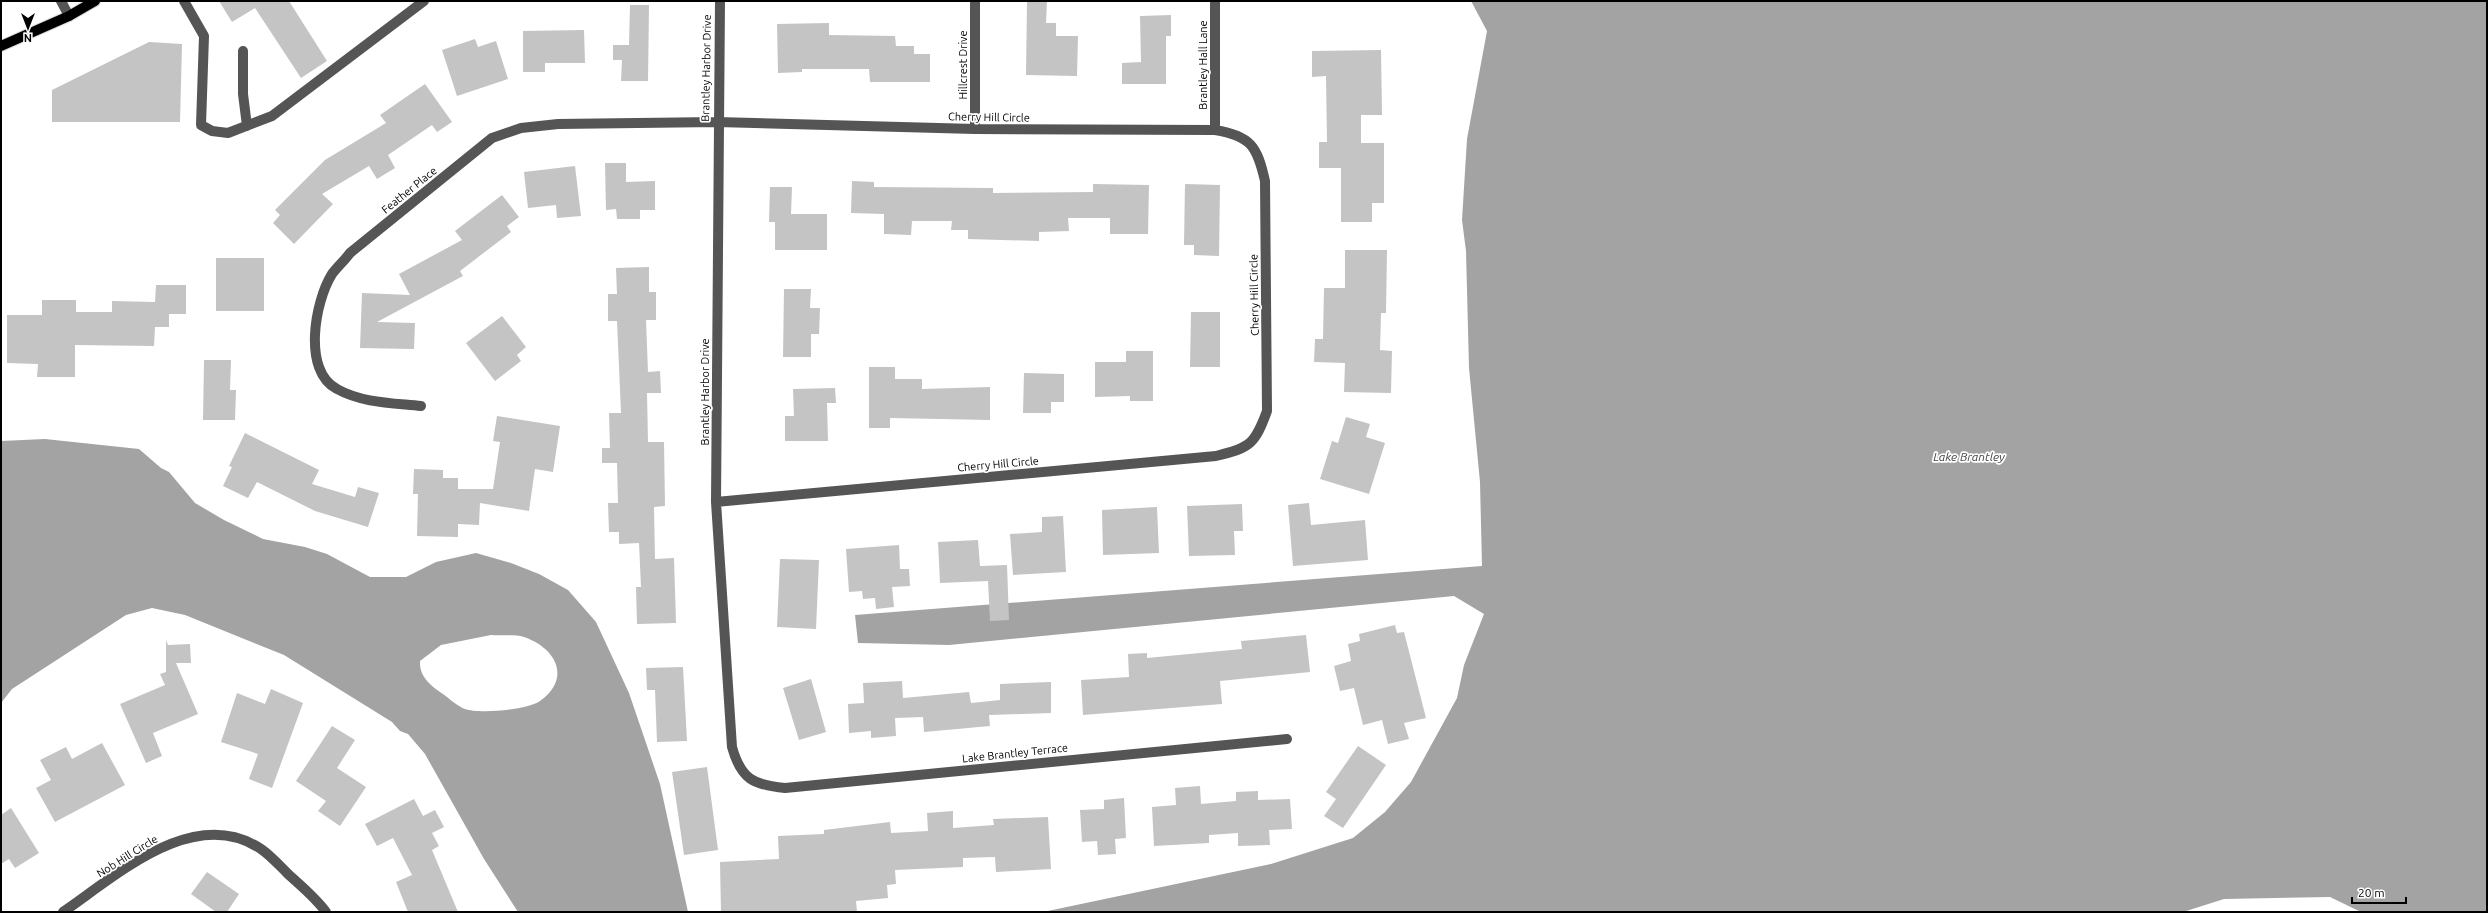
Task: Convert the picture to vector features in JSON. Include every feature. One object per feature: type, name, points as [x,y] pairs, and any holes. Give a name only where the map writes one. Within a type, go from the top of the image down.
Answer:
[{"type":"main road","points":[[1,46],[69,16],[96,1]]},
{"type":"street","points":[[61,1],[69,16]]},
{"type":"street","points":[[184,1],[204,36],[201,126],[212,131],[228,133],[272,116],[424,1]]},
{"type":"street","name":"Brantley Harbor Drive","points":[[720,1],[717,122],[716,502],[732,747],[736,763],[747,778]]},
{"type":"street","name":"Hillcrest Drive","points":[[975,1],[975,129]]},
{"type":"street","name":"Brantley Hall Lane","points":[[1214,130],[1215,1]]},
{"type":"street","points":[[243,51],[243,94],[247,126]]},
{"type":"street","name":"Cherry Hill Circle","points":[[716,502],[1208,457],[1242,450],[1258,434],[1267,411],[1265,181],[1259,153],[1238,134],[1214,130],[975,129],[717,122]]},
{"type":"street","name":"Feather Place","points":[[421,406],[358,399],[335,389],[324,378],[316,359],[314,336],[321,299],[332,274],[350,253],[492,138],[521,128],[558,124],[717,122]]},
{"type":"street","name":"Lake Brantley Terrace","points":[[747,778],[764,786],[785,788],[1288,738]]},
{"type":"street","name":"Nob Hill Circle","points":[[62,912],[153,851],[182,838],[211,834],[237,838],[261,849],[326,912]]},
{"type":"water","name":"Lake Brantley","points":[[1471,1],[2487,1],[2487,912],[2361,912],[2330,897],[2224,899],[2183,912],[1043,912],[1271,864],[1353,838],[1385,812],[1411,782],[1457,698],[1464,665],[1484,614],[1454,596],[949,645],[858,643],[855,615],[1482,566],[1480,482],[1469,368],[1466,251],[1462,220],[1467,139],[1487,31]]},
{"type":"water","points":[[45,439],[139,449],[161,468],[169,472],[195,503],[224,520],[263,539],[305,547],[327,554],[370,577],[406,577],[436,562],[476,553],[511,563],[539,574],[568,590],[596,622],[629,693],[660,784],[688,912],[518,912],[484,859],[425,754],[408,734],[400,731],[392,722],[284,655],[185,615],[152,608],[126,615],[12,689],[1,703],[1,441]],"holes":[[[491,635],[524,637],[544,648],[552,656],[556,664],[556,683],[550,692],[540,701],[515,709],[492,711],[465,709],[434,688],[421,672],[420,661],[441,645]]]},
{"type":"building","points":[[219,1],[289,1],[327,61],[301,78],[255,8],[232,22]]},
{"type":"building","points":[[1027,1],[1047,1],[1046,23],[1056,23],[1056,36],[1078,36],[1077,76],[1026,75]]},
{"type":"building","points":[[630,5],[649,5],[648,81],[621,81],[622,60],[613,60],[613,45],[629,45]]},
{"type":"building","points":[[1171,15],[1171,36],[1166,36],[1166,84],[1122,84],[1122,63],[1141,62],[1140,16]]},
{"type":"building","points":[[829,23],[829,35],[895,36],[896,46],[914,46],[914,54],[930,54],[930,82],[870,82],[869,69],[802,69],[802,72],[778,73],[777,24]]},
{"type":"building","points":[[584,30],[585,63],[545,63],[545,72],[523,72],[523,31]]},
{"type":"building","points":[[475,39],[478,47],[496,41],[508,79],[457,96],[442,50]]},
{"type":"building","points":[[149,42],[182,44],[180,122],[52,122],[52,90]]},
{"type":"building","points":[[1381,50],[1382,115],[1361,115],[1361,143],[1384,143],[1384,203],[1372,203],[1372,222],[1341,222],[1341,168],[1319,168],[1319,142],[1327,142],[1326,76],[1312,77],[1312,51]]},
{"type":"building","points":[[425,84],[452,122],[437,132],[432,125],[388,155],[395,168],[377,179],[369,166],[322,194],[333,204],[294,244],[273,223],[280,215],[275,210],[325,160],[386,123],[380,115]]},
{"type":"building","points":[[605,163],[626,163],[626,182],[655,181],[655,210],[640,210],[640,219],[617,219],[616,209],[606,210]]},
{"type":"building","points":[[575,166],[581,216],[557,218],[556,205],[528,208],[524,172]]},
{"type":"building","points":[[852,181],[874,182],[874,187],[993,188],[993,193],[1093,192],[1093,184],[1149,185],[1148,234],[1110,234],[1110,218],[1068,218],[1069,231],[1039,232],[1039,241],[968,239],[968,230],[951,230],[952,221],[912,221],[911,235],[884,234],[884,214],[851,213]]},
{"type":"building","points":[[1185,184],[1220,185],[1219,256],[1194,255],[1194,245],[1184,245]]},
{"type":"building","points":[[770,187],[792,187],[791,214],[827,214],[827,250],[775,250],[775,222],[769,222]]},
{"type":"building","points":[[502,195],[519,217],[507,226],[511,232],[460,271],[463,276],[377,322],[415,323],[414,349],[360,348],[362,293],[410,295],[399,274],[462,240],[455,231]]},
{"type":"building","points":[[1345,250],[1387,250],[1386,313],[1381,313],[1380,350],[1392,351],[1391,393],[1344,392],[1345,363],[1314,362],[1315,339],[1323,339],[1324,288],[1345,288]]},
{"type":"building","points":[[216,258],[264,258],[264,311],[216,311]]},
{"type":"building","points":[[649,267],[649,292],[656,292],[656,320],[646,320],[648,372],[660,371],[661,393],[647,393],[648,442],[664,442],[665,506],[654,507],[655,559],[674,558],[676,623],[637,624],[636,587],[641,587],[639,543],[619,544],[619,532],[609,532],[608,503],[618,503],[617,463],[602,463],[602,448],[610,448],[609,413],[621,413],[617,321],[608,321],[608,294],[617,294],[616,268]]},
{"type":"building","points":[[156,285],[186,285],[186,314],[169,314],[169,327],[155,327],[154,346],[75,345],[75,377],[37,377],[38,364],[7,363],[7,315],[42,315],[42,300],[76,300],[76,312],[112,312],[112,301],[155,302]]},
{"type":"building","points":[[784,289],[811,289],[810,308],[820,308],[819,334],[811,334],[811,357],[783,357]]},
{"type":"building","points":[[1191,312],[1220,312],[1220,367],[1190,367]]},
{"type":"building","points":[[502,316],[526,347],[517,355],[521,361],[495,381],[466,343]]},
{"type":"building","points":[[1126,351],[1153,351],[1153,401],[1130,401],[1130,396],[1095,397],[1095,362],[1126,362]]},
{"type":"building","points":[[204,360],[231,360],[230,390],[236,390],[235,420],[203,420]]},
{"type":"building","points":[[869,367],[895,367],[895,379],[922,379],[922,389],[990,387],[990,420],[890,418],[890,428],[869,428]]},
{"type":"building","points":[[1024,373],[1064,374],[1064,402],[1051,402],[1051,413],[1023,413]]},
{"type":"building","points":[[835,388],[836,403],[827,403],[828,441],[785,441],[785,416],[794,416],[793,389]]},
{"type":"building","points":[[497,416],[560,426],[553,472],[535,469],[529,511],[480,503],[479,525],[458,524],[458,537],[417,536],[418,494],[413,494],[414,469],[443,470],[443,478],[458,478],[458,489],[493,489],[500,442],[493,441]]},
{"type":"building","points":[[1346,417],[1370,424],[1366,437],[1385,443],[1369,494],[1320,479],[1332,441],[1338,443]]},
{"type":"building","points":[[245,433],[319,470],[312,484],[355,497],[358,487],[379,493],[368,527],[315,511],[257,482],[248,498],[223,486],[232,467],[229,466]]},
{"type":"building","points":[[1309,503],[1311,525],[1365,520],[1368,560],[1293,566],[1288,505]]},
{"type":"building","points":[[1242,504],[1243,531],[1234,531],[1235,555],[1189,556],[1187,506]]},
{"type":"building","points":[[1157,507],[1159,553],[1103,555],[1102,510]]},
{"type":"building","points":[[1063,516],[1066,572],[1013,575],[1010,534],[1042,532],[1042,517]]},
{"type":"building","points":[[978,540],[980,566],[1007,565],[1009,620],[990,621],[988,581],[940,583],[938,542]]},
{"type":"building","points":[[899,545],[900,569],[909,569],[910,586],[892,587],[894,607],[876,609],[875,598],[863,599],[862,591],[849,592],[846,549]]},
{"type":"building","points":[[780,559],[819,560],[816,629],[777,627]]},
{"type":"building","points":[[1395,625],[1397,633],[1404,632],[1426,718],[1404,723],[1409,739],[1388,744],[1382,720],[1363,725],[1354,688],[1340,691],[1334,666],[1351,661],[1348,644],[1360,641],[1359,634]]},
{"type":"building","points":[[1306,635],[1310,672],[1220,681],[1222,704],[1083,715],[1081,680],[1129,677],[1128,654],[1147,653],[1147,658],[1242,649],[1241,641]]},
{"type":"building","points":[[166,640],[168,645],[190,644],[191,663],[176,663],[198,714],[153,733],[162,756],[146,763],[120,704],[165,685],[160,674],[166,672]]},
{"type":"building","points":[[683,667],[687,741],[657,742],[655,690],[647,690],[646,668]]},
{"type":"building","points":[[811,679],[826,732],[799,740],[783,688]]},
{"type":"building","points":[[902,681],[903,698],[969,692],[971,703],[1000,700],[1000,684],[1051,682],[1051,713],[989,715],[990,726],[924,732],[923,717],[895,718],[896,736],[871,738],[871,731],[849,733],[848,704],[864,703],[863,683]]},
{"type":"building","points":[[271,689],[303,703],[272,788],[249,779],[258,754],[221,742],[237,693],[265,704]]},
{"type":"building","points":[[332,726],[355,740],[337,768],[366,787],[340,826],[318,811],[326,801],[296,781]]},
{"type":"building","points":[[102,743],[125,785],[55,822],[36,788],[51,780],[40,760],[66,747],[72,759]]},
{"type":"building","points":[[1358,746],[1386,765],[1343,828],[1324,816],[1336,799],[1326,792]]},
{"type":"building","points":[[707,767],[718,850],[684,855],[672,772]]},
{"type":"building","points":[[1200,786],[1201,804],[1236,801],[1236,792],[1258,791],[1258,800],[1290,799],[1292,829],[1269,830],[1270,845],[1238,846],[1238,833],[1209,835],[1209,843],[1154,846],[1152,807],[1176,805],[1175,788]]},
{"type":"building","points":[[1124,798],[1126,838],[1115,839],[1116,854],[1098,855],[1097,841],[1082,842],[1080,810],[1104,809],[1104,800]]},
{"type":"building","points":[[414,799],[423,816],[435,810],[444,827],[432,833],[439,846],[432,850],[458,912],[408,912],[396,882],[412,875],[393,838],[377,846],[365,824]]},
{"type":"building","points":[[11,808],[39,853],[15,868],[9,859],[1,864],[1,815]]},
{"type":"building","points":[[953,811],[953,828],[994,825],[993,819],[1048,817],[1051,869],[996,872],[995,857],[963,858],[963,867],[895,870],[896,884],[887,885],[888,898],[856,901],[857,912],[721,912],[720,862],[779,859],[778,836],[824,834],[824,830],[890,822],[891,833],[928,831],[927,813]]},
{"type":"building","points":[[207,872],[239,894],[227,912],[216,912],[191,894]]}]
